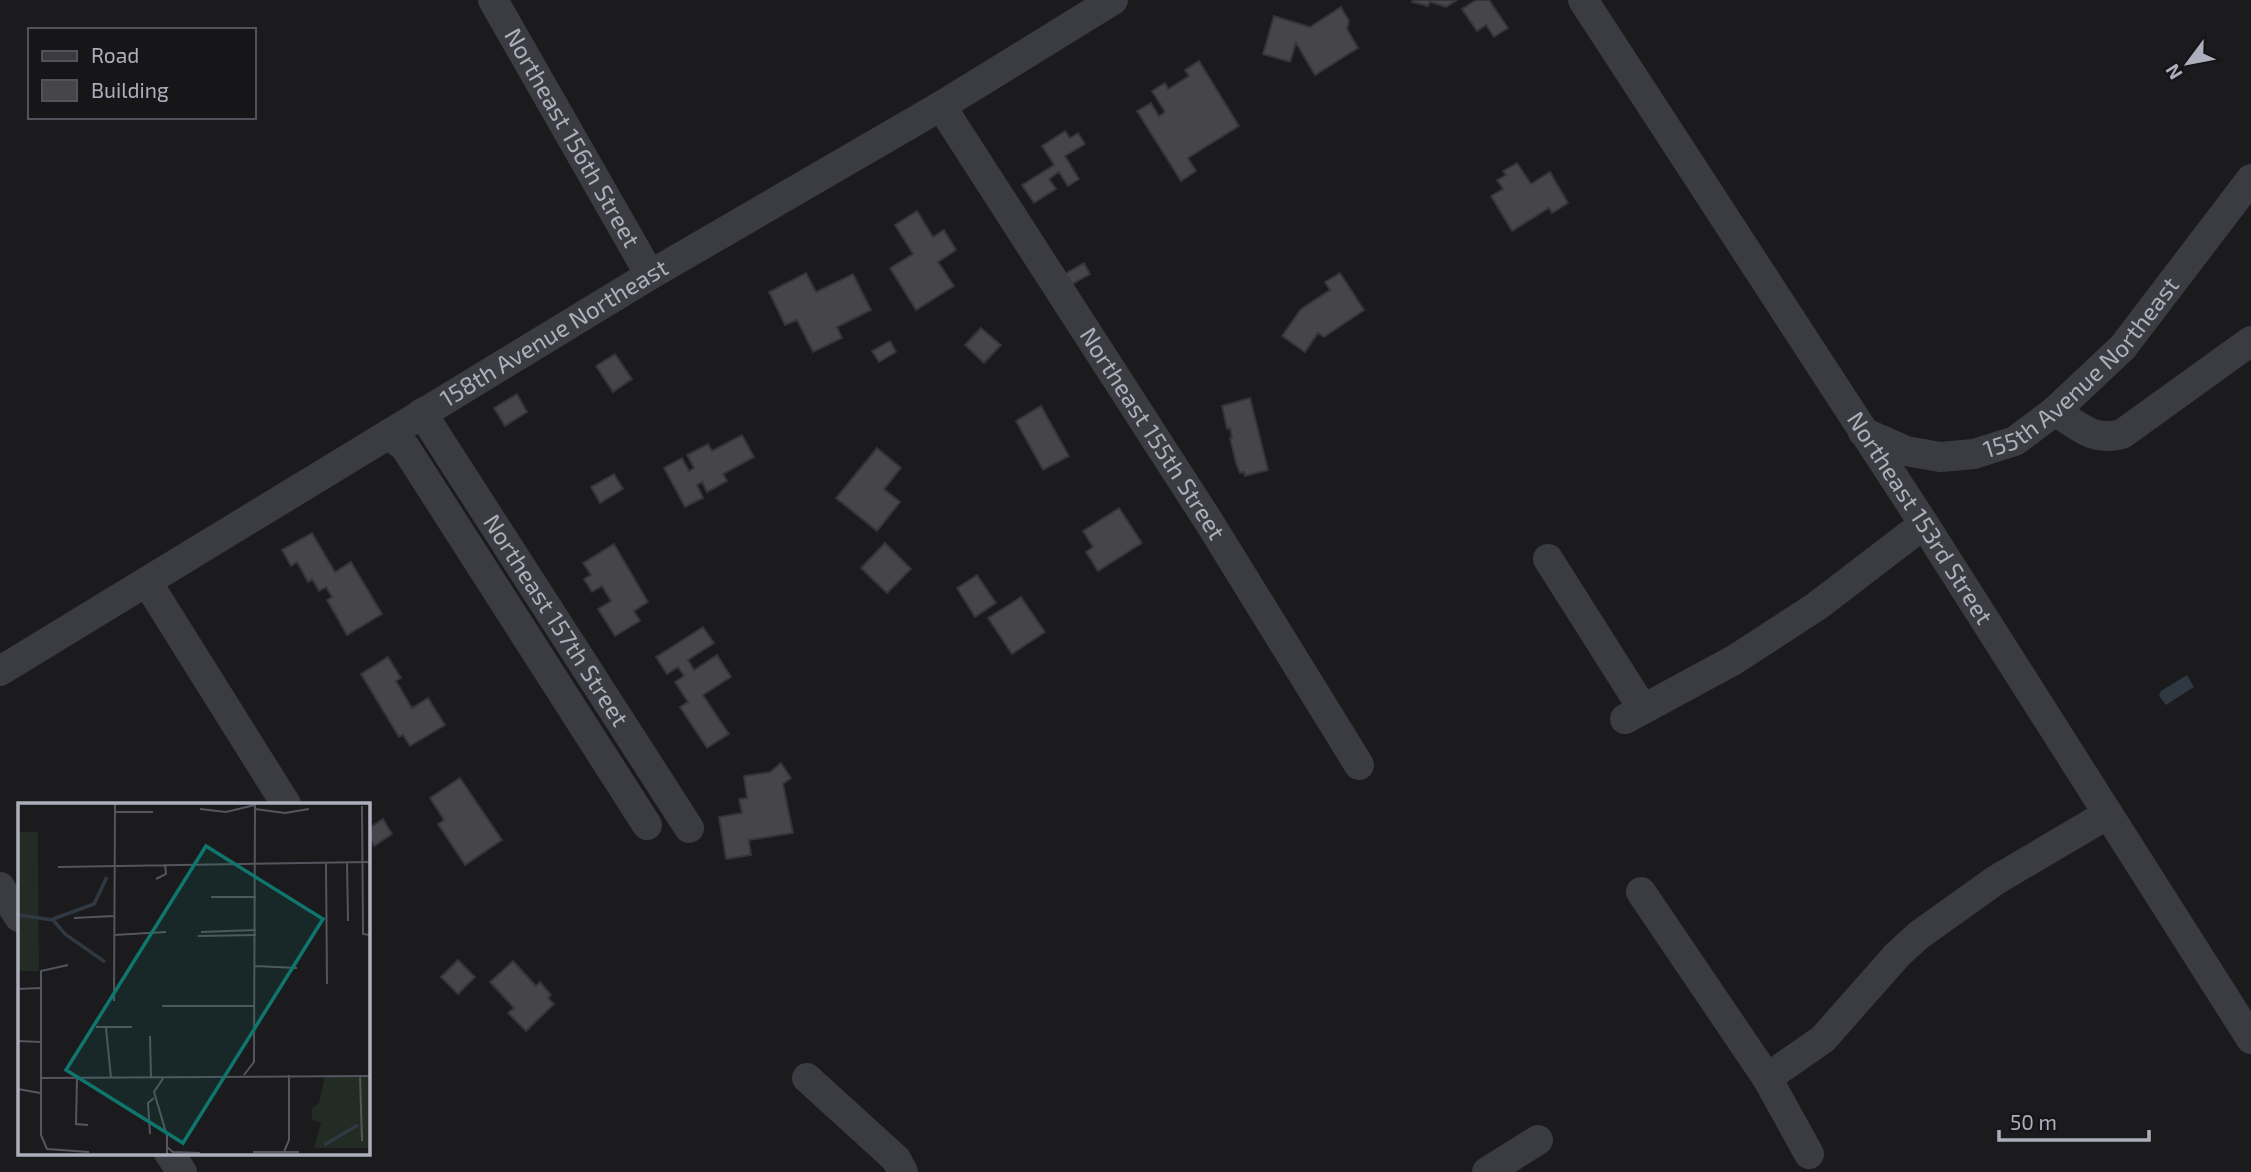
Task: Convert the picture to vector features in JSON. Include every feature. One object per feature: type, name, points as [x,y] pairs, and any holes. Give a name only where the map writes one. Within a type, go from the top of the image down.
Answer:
[{"type":"street","name":"Northeast 156th Street","points":[[493,0],[650,275]]},
{"type":"street","name":"158th Avenue Northeast","points":[[0,671],[650,275],[941,106],[1113,0]]},
{"type":"street","name":"Northeast 153rd Street","points":[[1583,0],[1924,524],[2251,1039]]},
{"type":"street","name":"Northeast 155th Street","points":[[941,106],[1209,522],[1359,765]]},
{"type":"street","name":"155th Avenue Northeast","points":[[1863,432],[1906,451],[1940,457],[1974,454],[2015,441],[2055,411],[2123,346],[2251,179]]},
{"type":"street","points":[[2055,411],[2090,433],[2106,438],[2122,434],[2251,341]]},
{"type":"street","name":"Northeast 157th Street","points":[[422,414],[689,828]]},
{"type":"street","points":[[389,434],[405,447],[647,825]]},
{"type":"street","points":[[1548,559],[1634,714],[1734,660],[1817,606],[1924,524]]},
{"type":"street","points":[[147,582],[285,803]]},
{"type":"street","points":[[1767,1078],[1823,1039],[1898,954],[1919,935],[1996,880],[2108,814]]},
{"type":"street","points":[[0,887],[18,916]]},
{"type":"street","points":[[1641,892],[1767,1078],[1809,1154]]},
{"type":"street","points":[[807,1078],[896,1159],[903,1172]]},
{"type":"street","points":[[1487,1172],[1538,1140]]},
{"type":"street","points":[[170,1154],[181,1172]]},
{"type":"shaded area","points":[[2187,675],[2194,687],[2166,705],[2159,696],[2161,691]]},
{"type":"building","points":[[1457,0],[1446,7],[1430,2],[1428,6],[1412,2]]},
{"type":"building","points":[[1476,0],[1489,0],[1508,28],[1494,37],[1486,25],[1477,31],[1462,9]]},
{"type":"building","points":[[1341,7],[1349,21],[1347,29],[1358,48],[1315,75],[1296,43],[1290,62],[1263,54],[1274,16],[1310,27]]},
{"type":"building","points":[[1199,61],[1239,126],[1188,158],[1196,171],[1181,181],[1137,111],[1151,103],[1159,116],[1165,112],[1152,91],[1165,83],[1168,89],[1189,76],[1185,70]]},
{"type":"building","points":[[1065,131],[1070,138],[1078,133],[1085,144],[1065,156],[1079,179],[1068,186],[1059,172],[1049,179],[1056,189],[1034,203],[1022,185],[1054,165],[1042,146]]},
{"type":"building","points":[[1517,163],[1531,184],[1550,172],[1568,203],[1552,213],[1549,208],[1512,231],[1491,196],[1503,189],[1497,180],[1506,175],[1503,171]]},
{"type":"building","points":[[917,211],[933,237],[944,230],[956,250],[938,262],[954,286],[916,310],[890,268],[913,254],[895,225]]},
{"type":"building","points":[[1084,263],[1090,274],[1069,286],[1063,275]]},
{"type":"building","points":[[806,273],[816,292],[853,274],[871,310],[837,327],[842,338],[813,352],[797,320],[785,325],[769,292]]},
{"type":"building","points":[[1340,273],[1364,310],[1324,337],[1318,333],[1305,352],[1282,336],[1301,309],[1330,290],[1325,282]]},
{"type":"building","points":[[981,328],[1001,345],[984,363],[965,345]]},
{"type":"building","points":[[890,341],[896,352],[879,362],[872,351]]},
{"type":"building","points":[[615,354],[632,379],[613,392],[596,366]]},
{"type":"building","points":[[517,394],[527,412],[505,426],[494,408]]},
{"type":"building","points":[[1250,398],[1268,470],[1245,476],[1244,472],[1240,473],[1236,463],[1230,428],[1227,429],[1222,406]]},
{"type":"building","points":[[1041,406],[1069,456],[1043,470],[1016,421]]},
{"type":"building","points":[[742,435],[754,457],[723,474],[727,481],[707,492],[702,482],[697,485],[703,498],[685,507],[664,468],[682,458],[689,471],[694,468],[687,455],[708,444],[712,451]]},
{"type":"building","points":[[877,448],[901,468],[884,489],[900,502],[877,531],[836,498]]},
{"type":"building","points":[[614,474],[623,489],[600,503],[591,487]]},
{"type":"building","points":[[1119,508],[1142,543],[1098,571],[1086,552],[1093,547],[1083,531]]},
{"type":"building","points":[[312,533],[335,572],[351,562],[382,614],[347,635],[327,600],[332,597],[326,587],[319,591],[312,579],[308,582],[297,562],[291,566],[282,550]]},
{"type":"building","points":[[885,543],[911,569],[887,593],[861,568]]},
{"type":"building","points":[[614,544],[648,602],[634,611],[640,621],[615,636],[598,609],[611,601],[602,586],[592,592],[584,579],[591,575],[583,563]]},
{"type":"building","points":[[977,575],[996,603],[975,617],[957,588]]},
{"type":"building","points":[[1021,597],[1045,632],[1012,654],[988,618]]},
{"type":"building","points":[[703,627],[714,643],[688,660],[694,670],[717,655],[731,677],[703,695],[729,734],[707,748],[680,707],[688,702],[675,682],[684,676],[678,667],[667,674],[656,657]]},
{"type":"building","points":[[388,657],[401,678],[396,681],[412,708],[428,698],[445,725],[410,746],[403,735],[399,737],[361,674]]},
{"type":"building","points":[[781,763],[791,778],[783,784],[793,833],[749,840],[751,855],[726,859],[719,817],[742,813],[739,799],[747,798],[744,776],[770,772]]},
{"type":"building","points":[[460,778],[502,840],[465,865],[438,824],[444,820],[430,798]]},
{"type":"building","points":[[383,819],[392,834],[374,846],[369,837],[369,828]]},
{"type":"building","points":[[458,960],[475,977],[458,994],[441,977]]},
{"type":"building","points":[[513,961],[536,986],[540,982],[551,995],[548,998],[554,1004],[526,1031],[508,1013],[514,1008],[490,982]]}]
